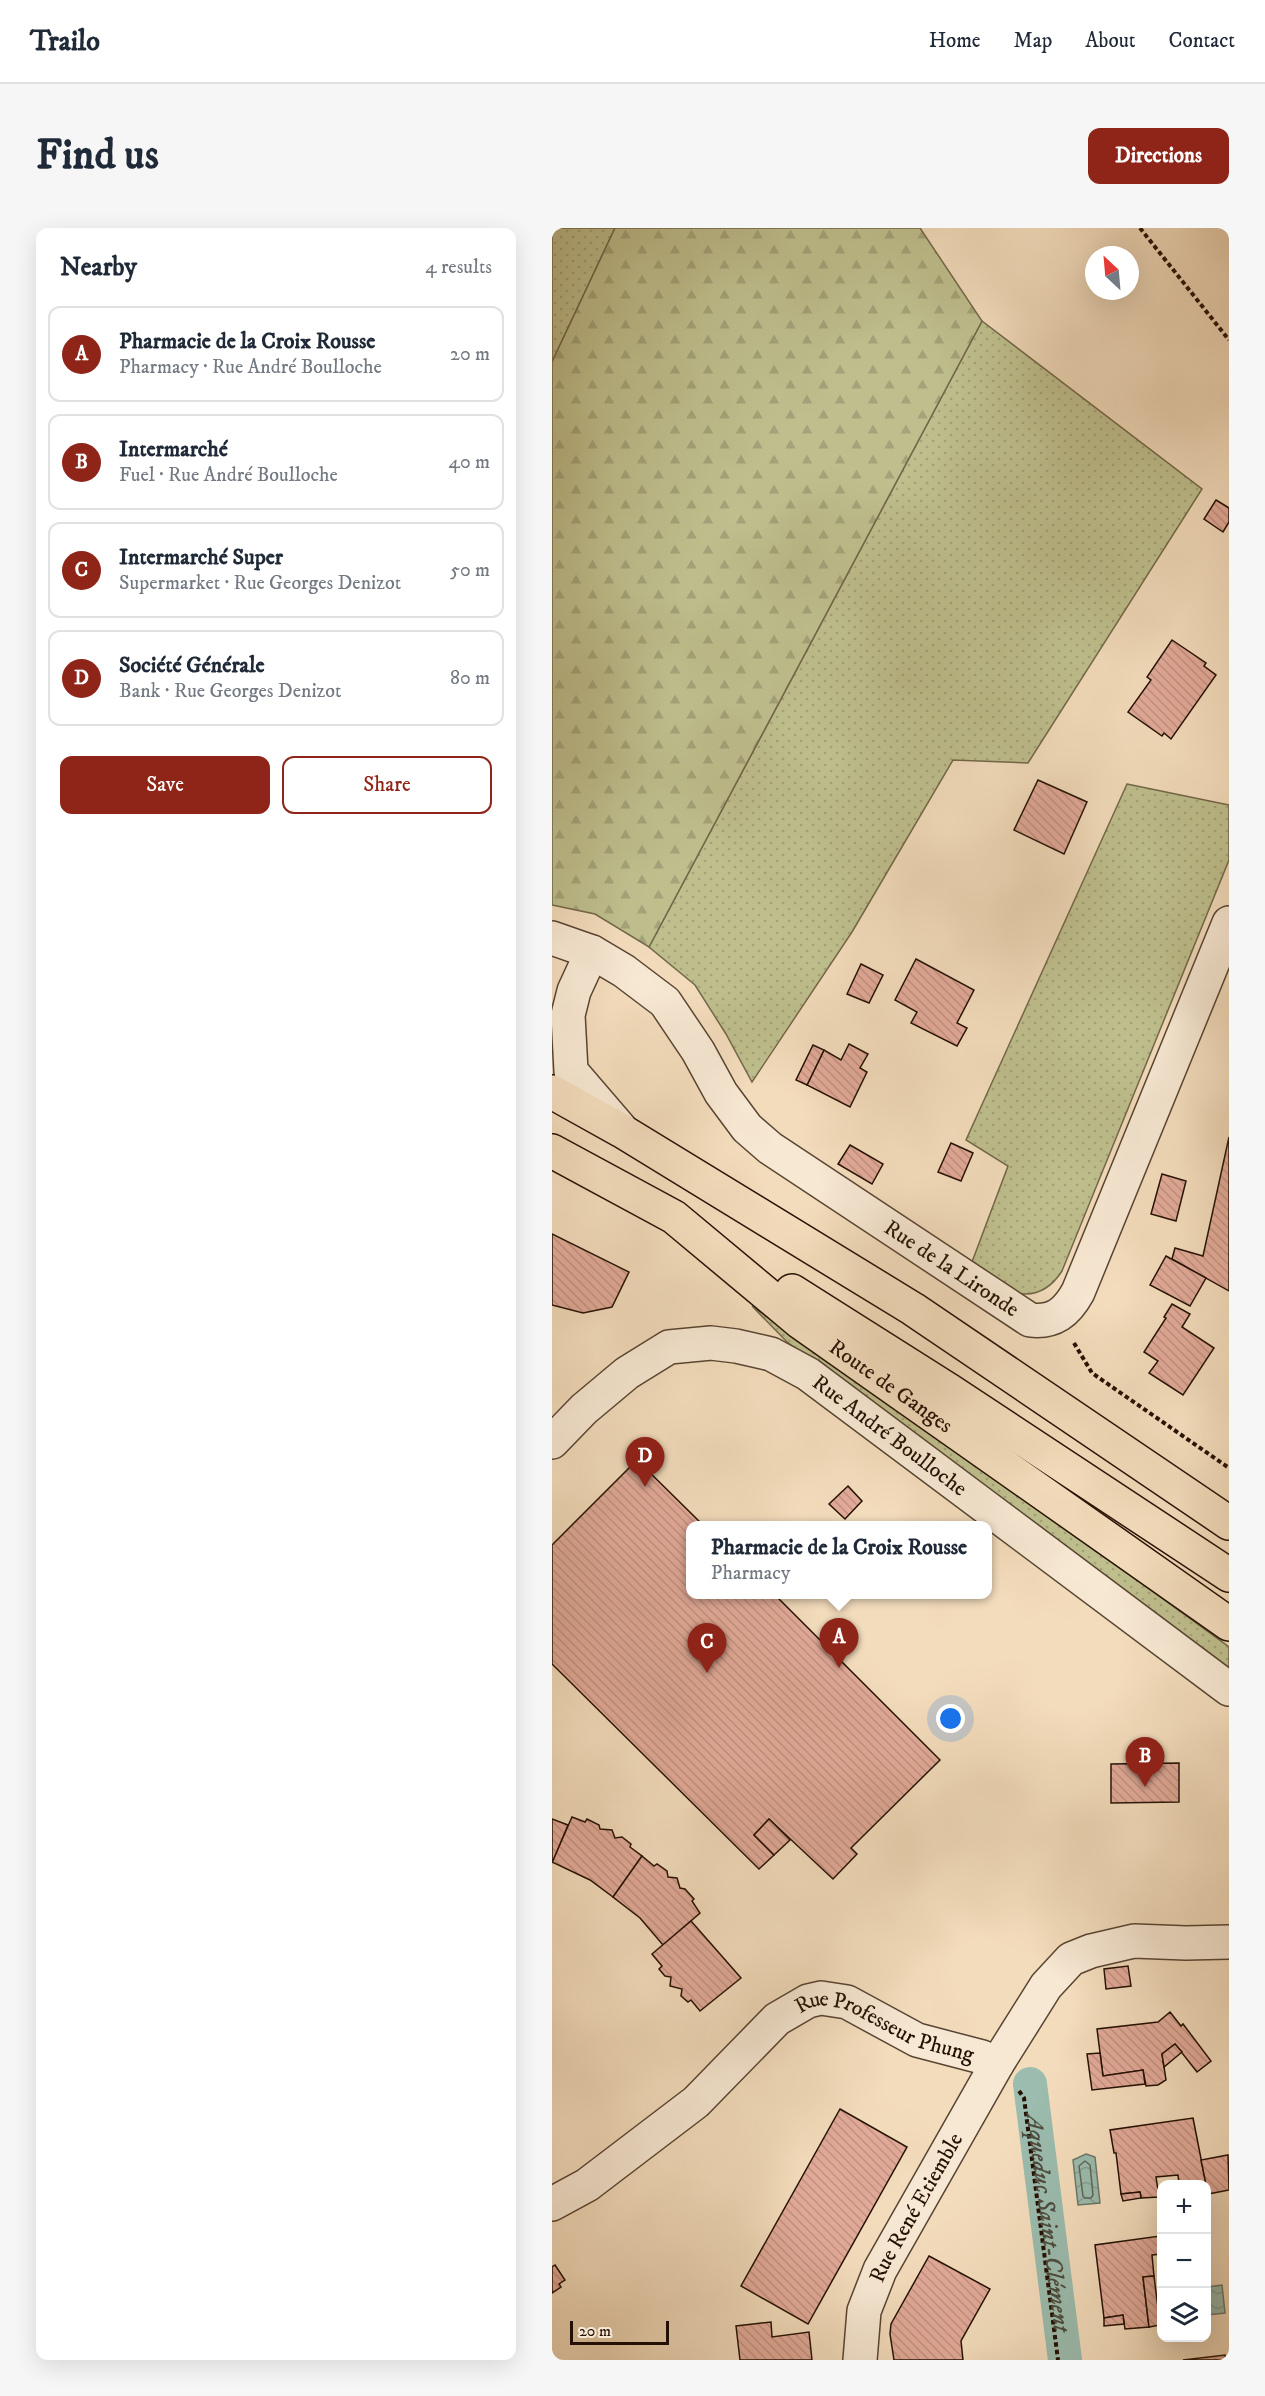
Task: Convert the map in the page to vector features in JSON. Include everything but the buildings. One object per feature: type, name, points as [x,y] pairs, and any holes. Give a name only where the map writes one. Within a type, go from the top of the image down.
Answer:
[{"type":"main road","points":[[558,1075],[622,1131],[913,1309],[1229,1523]]},
{"type":"main road","name":"Route de Ganges","points":[[552,1151],[674,1217],[800,1322],[1229,1624]]},
{"type":"main road","points":[[674,1217],[950,1390],[1229,1575]]},
{"type":"main road","points":[[1062,1408],[1098,1419],[1229,1499]]},
{"type":"street","points":[[1059,1316],[1070,1307],[1078,1292],[1229,923]]},
{"type":"street","name":"Rue de la Lironde","points":[[552,938],[592,952],[624,971],[665,1002],[698,1051],[721,1093],[747,1128],[770,1148],[1030,1320],[1042,1322],[1059,1316]]},
{"type":"street","points":[[558,1075],[560,1020],[592,952]]},
{"type":"street","name":"Rue André Boulloche","points":[[552,1442],[584,1409],[627,1372],[669,1347],[711,1343],[771,1354],[808,1374],[1229,1689]]},
{"type":"street","name":"Rue Professeur Phung","points":[[552,2204],[587,2185],[696,2102],[777,2019],[808,2001],[821,1998],[847,2002],[917,2040],[982,2057],[997,2064],[1046,1986],[1071,1959],[1092,1951],[1134,1941],[1229,1942]]},
{"type":"street","name":"Rue René Etiemble","points":[[860,2360],[864,2311],[880,2270],[997,2064]]},
{"type":"path","points":[[1140,228],[1229,340]]},
{"type":"path","points":[[1059,1316],[1092,1373],[1229,1468]]},
{"type":"path","points":[[997,2064],[1012,2079],[1024,2098],[1058,2360]]},
{"type":"green space","points":[[552,228],[615,228],[552,362]]},
{"type":"green space","points":[[615,228],[920,228],[982,321],[649,947],[595,914],[552,905],[552,362]]},
{"type":"green space","points":[[982,321],[1202,489],[1028,763],[953,760],[852,932],[752,1082],[726,1034],[695,985],[649,947]]},
{"type":"green space","points":[[1127,784],[1229,805],[1229,860],[1062,1271],[1043,1290],[1031,1294],[1017,1293],[972,1262],[1008,1166],[966,1140]]},
{"type":"green space","points":[[752,1306],[1004,1483],[1229,1647],[1229,1669],[787,1342]]},
{"type":"water","points":[[1086,2154],[1095,2157],[1100,2203],[1078,2205],[1073,2160]]},
{"type":"water","points":[[1222,2285],[1225,2313],[1211,2315],[1211,2286]]},
{"type":"waterway","name":"Aqueduc Saint-Clément","points":[[1030,2084],[1065,2360]]},
{"type":"place","name":"Société Générale","points":[[645,1487]]},
{"type":"place","name":"Pharmacie de la Croix Rousse","points":[[839,1668]]},
{"type":"place","name":"Intermarché Super","points":[[707,1673]]},
{"type":"place","name":"Intermarché","points":[[1145,1787]]}]
